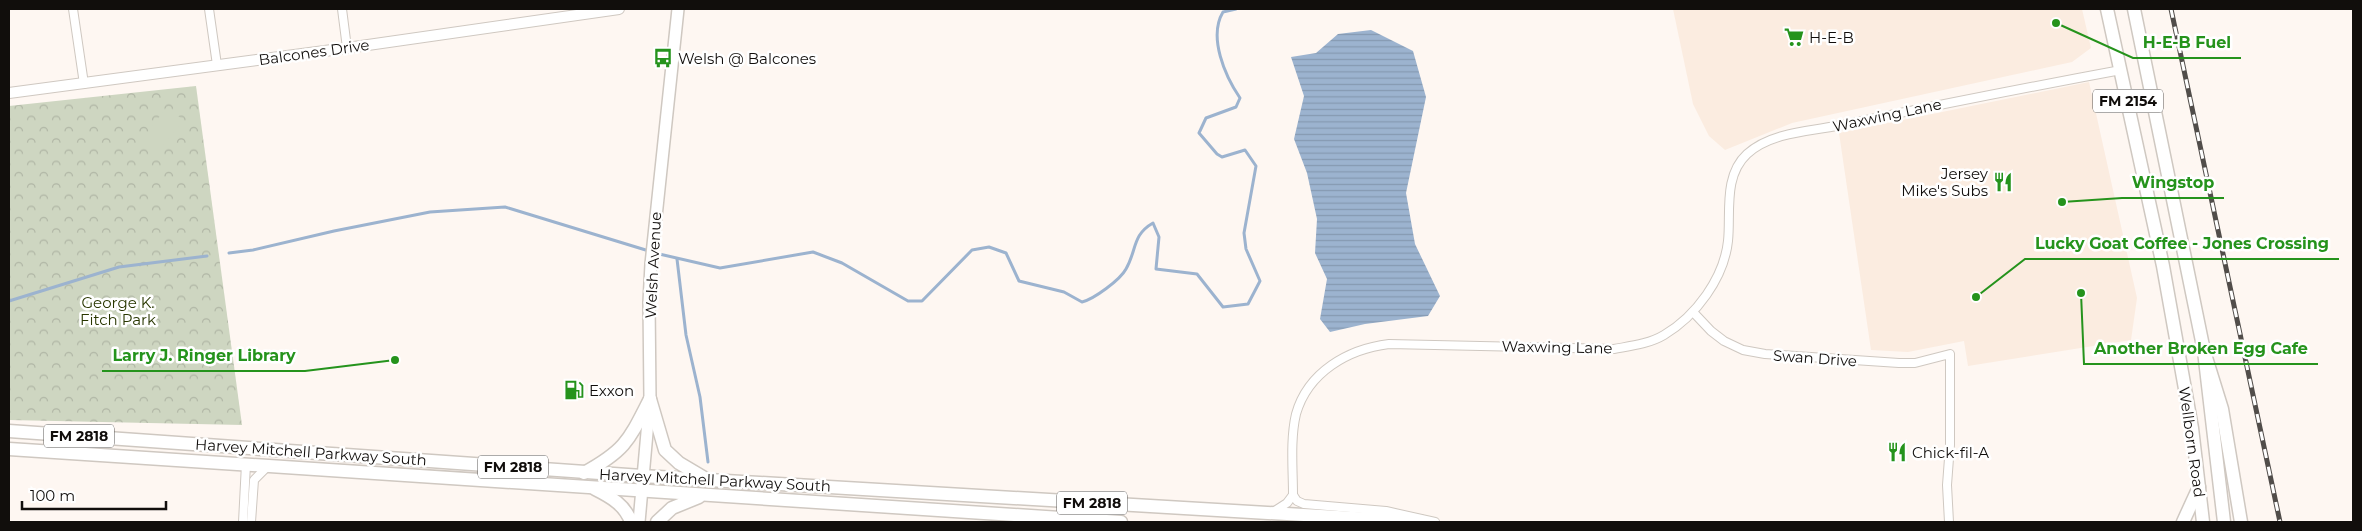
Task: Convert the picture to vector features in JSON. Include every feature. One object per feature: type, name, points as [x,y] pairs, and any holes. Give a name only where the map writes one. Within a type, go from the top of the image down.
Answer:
[{"type":"main road","name":"Welsh Avenue","points":[[639,522],[650,399],[649,302],[652,244],[677,9]]},
{"type":"main road","name":"Wellborn Road","points":[[2107,9],[2163,266],[2192,428],[2203,522]]},
{"type":"main road","name":"Wellborn Road","points":[[2134,9],[2204,351],[2224,522]]},
{"type":"main road","points":[[2204,351],[2222,409],[2241,522]]},
{"type":"main road","points":[[584,472],[607,460],[629,440],[650,399]]},
{"type":"main road","points":[[650,399],[666,450],[679,463],[708,480]]},
{"type":"main road","name":"Harvey Mitchell Parkway South","points":[[9,431],[642,476],[1422,522]]},
{"type":"main road","name":"Harvey Mitchell Parkway South","points":[[9,449],[1121,522]]},
{"type":"main road","points":[[246,464],[252,457],[266,449]]},
{"type":"main road","points":[[591,487],[613,498],[631,522]]},
{"type":"main road","points":[[2183,522],[2199,487]]},
{"type":"main road","points":[[657,522],[678,505],[707,495]]},
{"type":"street","points":[[73,9],[84,84]]},
{"type":"street","points":[[209,9],[217,65]]},
{"type":"street","points":[[342,9],[347,48]]},
{"type":"street","name":"Balcones Drive","points":[[9,93],[347,48],[619,9]]},
{"type":"street","name":"Waxwing Lane","points":[[1292,495],[1294,430],[1302,400],[1315,380],[1331,365],[1355,351],[1388,344],[1614,349],[1639,344],[1663,336],[1693,312],[1709,291],[1726,254],[1729,199],[1739,165],[1746,155],[1770,140],[1900,112],[2121,70]]},
{"type":"street","name":"Swan Drive","points":[[1693,312],[1724,341],[1743,350],[1765,354],[1907,363],[1950,354],[1950,434],[1947,485],[1949,522]]},
{"type":"street","points":[[243,522],[246,464]]},
{"type":"street","points":[[251,522],[254,480],[268,466]]},
{"type":"street","points":[[1270,513],[1287,503],[1292,495],[1297,501],[1304,504],[1386,512],[1435,522]]},
{"type":"shaded area","points":[[1673,9],[2082,9],[2091,48],[2072,62],[1792,123],[1725,150],[1709,136],[1693,104]]},
{"type":"shaded area","points":[[2089,82],[2137,298],[2131,340],[1968,366],[1964,341],[1908,352],[1871,350],[1839,133]]},
{"type":"green space","name":"George K. Fitch Park","points":[[196,86],[242,425],[9,420],[9,106]]},
{"type":"green space","points":[[166,108],[184,120],[159,150],[143,138]]},
{"type":"water","points":[[1371,30],[1413,51],[1426,97],[1406,193],[1415,244],[1440,296],[1428,316],[1365,324],[1330,332],[1320,319],[1327,279],[1315,253],[1317,219],[1307,173],[1294,139],[1304,96],[1291,57],[1316,53],[1338,34]]},
{"type":"waterway","points":[[655,253],[720,268],[813,252],[842,263],[908,301],[922,301],[972,250],[989,247],[1006,253],[1019,281],[1064,292],[1082,302],[1100,293],[1123,273],[1138,238],[1153,223],[1159,237],[1156,269],[1197,274],[1223,307],[1248,304],[1260,281],[1246,249],[1244,233],[1256,166],[1245,150],[1222,157],[1217,154],[1199,133],[1206,118],[1236,107],[1240,98],[1224,68],[1220,56],[1217,33],[1223,12],[1236,9]]},
{"type":"waterway","points":[[229,253],[253,250],[334,231],[430,212],[505,207],[649,251]]},
{"type":"waterway","points":[[9,301],[119,267],[207,256]]},
{"type":"waterway","points":[[677,259],[686,335],[700,397],[708,462]]},
{"type":"railway","points":[[2171,9],[2280,522]]},
{"type":"place","name":"H-E-B Fuel","points":[[2056,23]]},
{"type":"place","name":"H-E-B","points":[[1794,37]]},
{"type":"place","name":"Welsh @ Balcones","points":[[663,58]]},
{"type":"place","name":"Jersey Mike's Subs","points":[[2003,182]]},
{"type":"place","name":"Wingstop","points":[[2062,202]]},
{"type":"place","name":"Another Broken Egg Cafe","points":[[2081,293]]},
{"type":"place","name":"Lucky Goat Coffee - Jones Crossing","points":[[1976,297]]},
{"type":"place","name":"Larry J. Ringer Library","points":[[395,360]]},
{"type":"place","name":"Exxon","points":[[574,390]]},
{"type":"place","name":"Chick-fil-A","points":[[1897,452]]}]
